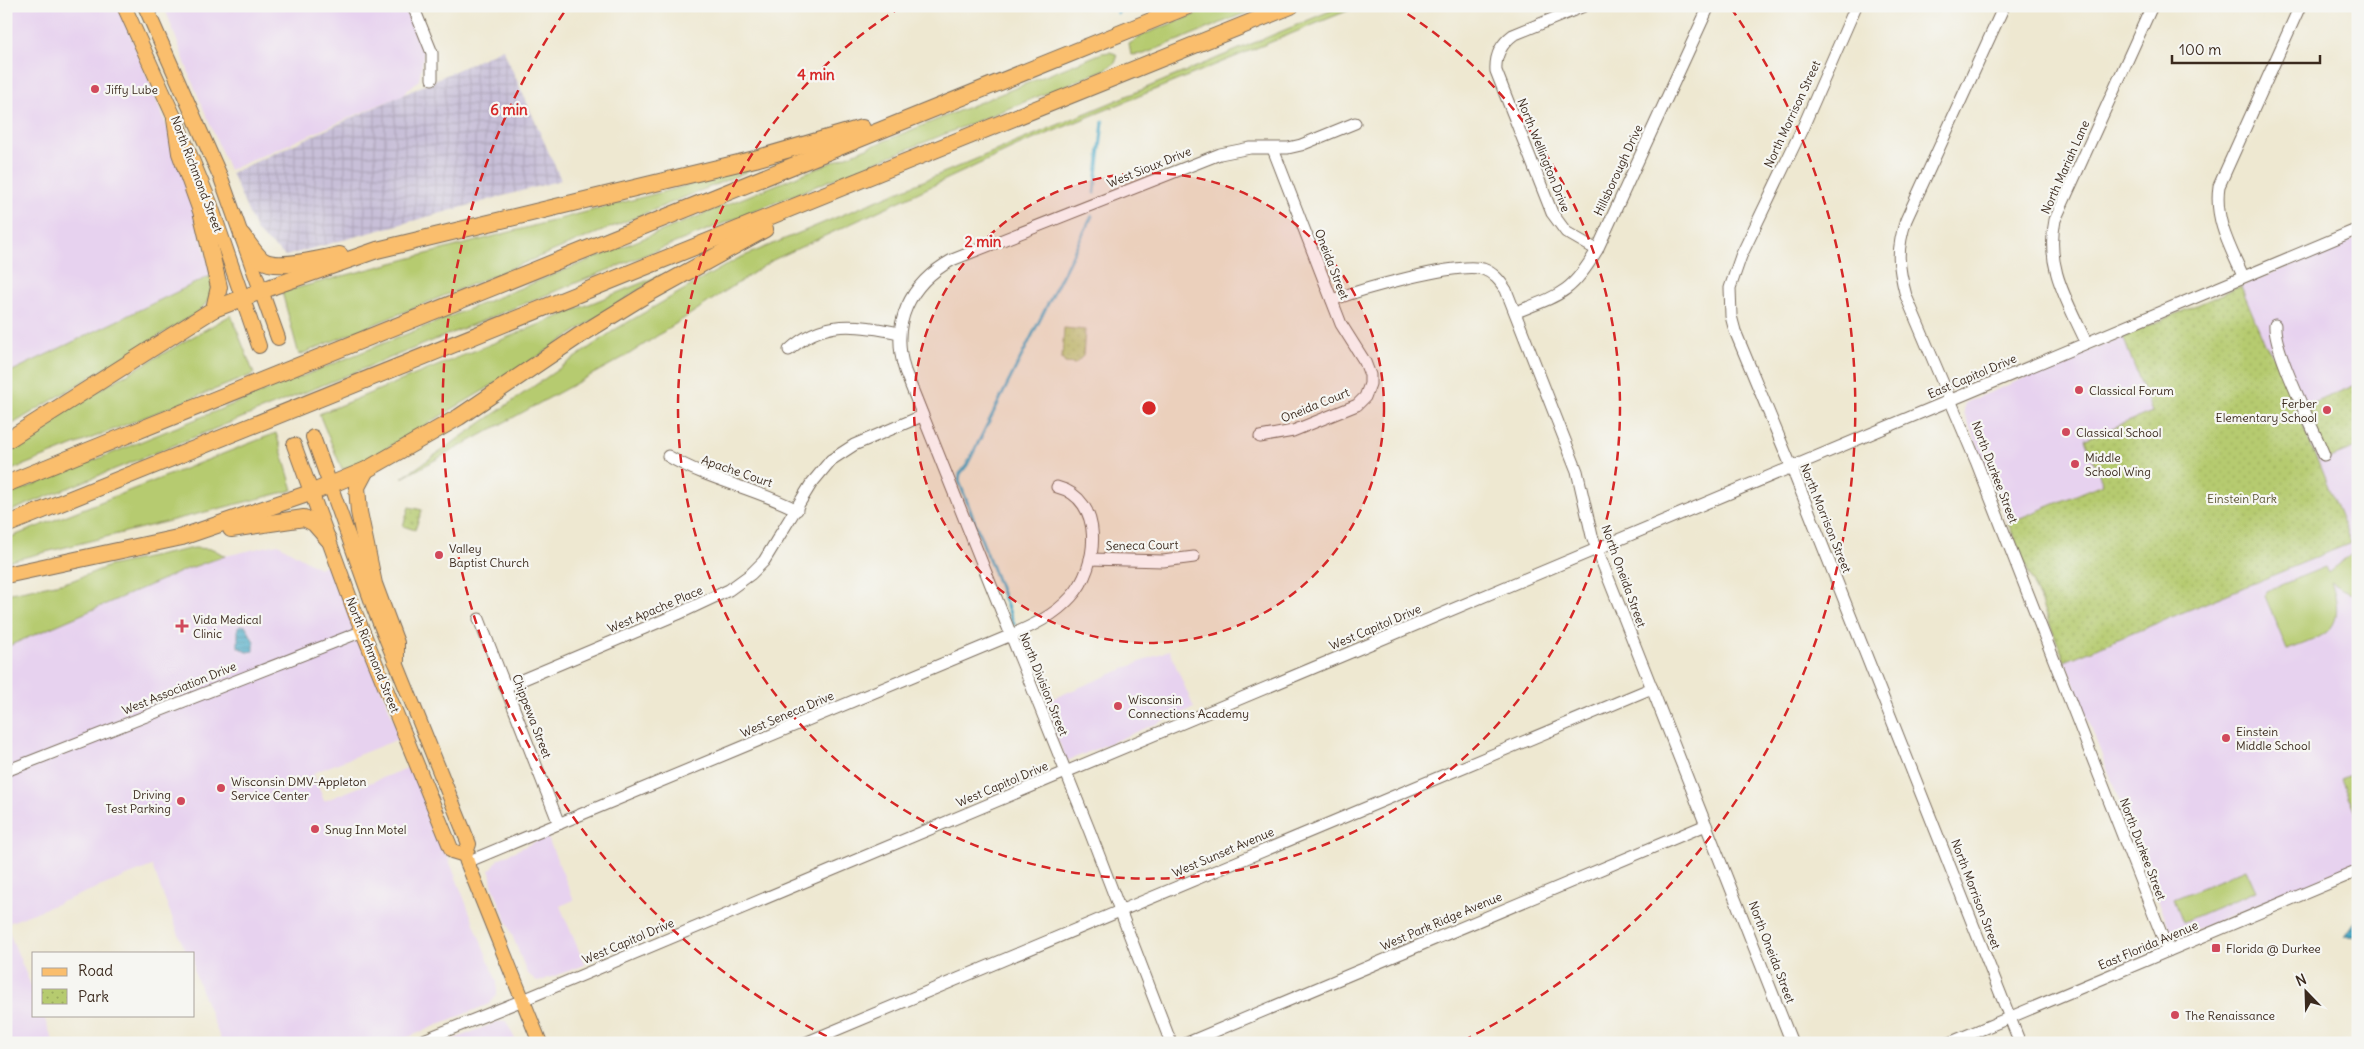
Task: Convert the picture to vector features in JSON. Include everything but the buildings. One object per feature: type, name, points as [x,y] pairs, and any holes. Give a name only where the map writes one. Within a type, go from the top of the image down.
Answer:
[{"type":"highway","points":[[6,484],[1188,6]]},
{"type":"highway","points":[[6,525],[592,290],[829,192],[1291,6]]},
{"type":"highway","points":[[242,235],[261,259],[272,264],[288,264],[377,250],[755,159],[817,142],[908,112],[946,105]]},
{"type":"highway","points":[[176,119],[180,153],[201,210],[219,286],[214,309]]},
{"type":"highway","points":[[182,537],[313,492],[366,470],[451,422],[642,297],[762,231],[808,211],[829,192]]},
{"type":"highway","points":[[6,441],[214,309],[377,250]]},
{"type":"highway","points":[[366,470],[357,486],[359,512],[374,584],[396,643],[396,661]]},
{"type":"highway","points":[[6,575],[182,537],[302,518],[314,523],[328,538]]},
{"type":"main road","name":"North Richmond Street","points":[[124,6],[176,119],[210,203],[259,346]]},
{"type":"main road","name":"North Richmond Street","points":[[145,6],[200,129],[242,235],[278,338]]},
{"type":"main road","name":"North Richmond Street","points":[[313,437],[374,608],[469,844],[466,859],[540,1043]]},
{"type":"main road","name":"North Richmond Street","points":[[294,445],[363,631],[452,851],[466,859]]},
{"type":"street","points":[[412,6],[432,53],[432,79]]},
{"type":"street","name":"North Wellington Drive","points":[[1584,6],[1513,35],[1505,41],[1499,51],[1496,71],[1552,213],[1566,232],[1597,250]]},
{"type":"street","name":"Hillsborough Drive","points":[[1516,312],[1549,299],[1573,285],[1584,271],[1597,250],[1709,6]]},
{"type":"street","name":"North Morrison Street","points":[[1856,6],[1803,127],[1741,256],[1730,288],[1731,316],[1735,331],[1791,466],[2020,1043]]},
{"type":"street","name":"North Durkee Street","points":[[2004,6],[1906,220],[1899,240],[1898,258],[1906,296],[1951,399],[2168,951]]},
{"type":"street","name":"North Mariah Lane","points":[[2086,342],[2059,282],[2052,254],[2051,239],[2055,220],[2152,6]]},
{"type":"street","points":[[2243,276],[2221,225],[2217,199],[2219,186],[2300,6]]},
{"type":"street","name":"West Sioux Drive","points":[[899,333],[911,297],[921,283],[935,270],[952,260],[1220,154],[1250,148],[1273,149],[1302,145],[1355,123]]},
{"type":"street","name":"Oneida Street","points":[[1273,149],[1348,338],[1365,362],[1370,375],[1370,384]]},
{"type":"street","name":"East Capitol Drive","points":[[1597,548],[2358,229]]},
{"type":"street","name":"North Oneida Street","points":[[1332,300],[1457,267],[1471,267],[1484,270],[1500,281],[1516,312],[1578,470],[1597,548],[1792,1043]]},
{"type":"street","points":[[2275,325],[2274,333],[2281,354],[2324,455]]},
{"type":"street","points":[[788,350],[809,334],[839,327],[875,328],[899,333]]},
{"type":"street","name":"North Division Street","points":[[899,333],[901,358],[922,416],[1009,636],[1066,773],[1171,1043]]},
{"type":"street","name":"Oneida Court","points":[[1260,437],[1293,431],[1357,405],[1365,397],[1370,384]]},
{"type":"street","name":"West Apache Place","points":[[506,687],[685,612],[729,590],[751,574],[764,561],[797,510],[811,484],[822,469],[836,456],[854,445],[922,416]]},
{"type":"street","name":"Apache Court","points":[[668,456],[693,470],[755,491],[797,510]]},
{"type":"street","name":"West Seneca Drive","points":[[466,859],[559,824],[1009,636],[1049,616],[1073,595],[1083,579],[1090,559],[1092,530],[1085,507],[1078,497],[1068,490],[1057,487]]},
{"type":"street","name":"West Capitol Drive","points":[[416,1043],[1066,773],[1597,548]]},
{"type":"street","name":"Seneca Court","points":[[1090,559],[1163,561],[1194,557]]},
{"type":"street","name":"Chippewa Street","points":[[479,619],[559,824]]},
{"type":"street","name":"West Association Drive","points":[[6,771],[363,631]]},
{"type":"street","name":"West Sunset Avenue","points":[[805,1043],[1652,688]]},
{"type":"street","name":"West Park Ridge Avenue","points":[[1187,1043],[1706,825]]},
{"type":"street","name":"East Florida Avenue","points":[[1949,1043],[2358,871]]},
{"type":"shaded area","points":[[6,6],[119,6],[175,147],[212,275],[6,374]]},
{"type":"shaded area","points":[[164,6],[404,6],[424,53],[419,80],[402,95],[229,170],[192,81]]},
{"type":"shaded area","points":[[503,49],[561,180],[285,256],[257,232],[231,173]]},
{"type":"shaded area","name":"Einstein Middle School","points":[[2358,238],[2358,863],[2178,937],[2170,930],[2065,661],[2351,543],[2278,364],[2265,344],[2241,286]]},
{"type":"shaded area","name":"Classical School","points":[[2123,337],[2170,455],[2008,523],[1964,413],[1964,405],[1967,402]]},
{"type":"shaded area","points":[[278,544],[319,568],[330,563],[401,738],[313,773],[324,801],[412,766],[497,982],[497,995],[489,1004],[394,1043],[222,1043],[195,975],[195,952],[186,952],[152,866],[6,924],[6,647],[187,569],[225,556]]},
{"type":"shaded area","name":"Wisconsin Connections Academy","points":[[1169,650],[1194,708],[1067,761],[1042,703]]},
{"type":"shaded area","points":[[547,836],[574,900],[560,906],[585,965],[538,982],[527,973],[492,884],[490,871],[498,859]]},
{"type":"shaded area","points":[[6,925],[32,988],[32,1016],[43,1016],[54,1043],[6,1043]]},
{"type":"shaded area","points":[[506,1021],[517,1043],[444,1043],[497,1022]]},
{"type":"green space","points":[[1216,6],[1263,6],[1144,54],[1131,55],[1129,44],[1145,34]]},
{"type":"green space","points":[[1342,6],[1359,6],[1020,145],[773,260],[628,355],[402,478],[616,329],[737,259]]},
{"type":"green space","points":[[1110,52],[1116,54],[1117,58],[1115,63],[1106,69],[6,513],[6,496],[1102,53]]},
{"type":"green space","points":[[761,166],[299,355],[282,292]]},
{"type":"green space","points":[[212,275],[210,297],[195,314],[6,428],[6,374]]},
{"type":"green space","points":[[661,275],[513,373],[355,467],[342,469],[319,414]]},
{"type":"green space","name":"Einstein Park","points":[[2241,286],[2265,344],[2278,364],[2351,543],[2065,661],[2008,523],[2103,484],[2085,439],[2152,412],[2123,337]]},
{"type":"green space","points":[[231,315],[254,374],[6,472],[6,449],[92,394]]},
{"type":"green space","points":[[1064,328],[1085,330],[1083,356],[1075,364],[1065,363],[1062,359]]},
{"type":"green space","points":[[2358,384],[2358,447],[2323,461],[2301,408]]},
{"type":"green space","points":[[276,433],[293,490],[6,562],[6,539]]},
{"type":"green space","points":[[409,507],[422,510],[415,530],[403,526]]},
{"type":"green space","points":[[194,548],[213,549],[225,556],[187,569],[6,647],[6,594],[71,581],[109,566]]},
{"type":"green space","points":[[2358,549],[2358,595],[2342,589],[2331,582],[2337,611],[2335,621],[2323,635],[2287,650],[2265,596],[2266,591],[2325,567],[2328,573]]},
{"type":"green space","points":[[2358,772],[2358,820],[2341,779]]},
{"type":"green space","points":[[2246,869],[2256,891],[2183,922],[2174,899]]},
{"type":"water","points":[[240,625],[246,626],[254,642],[254,651],[247,652],[238,647],[238,627]]},
{"type":"water","points":[[2358,908],[2358,937],[2345,936],[2356,920]]},
{"type":"waterway","points":[[1118,6],[1118,13]]},
{"type":"waterway","points":[[1095,193],[1103,122]]},
{"type":"waterway","points":[[1014,624],[959,481],[960,474],[967,465],[1092,216]]},
{"type":"place","name":"Jiffy Lube","points":[[95,89]]},
{"type":"place","name":"Classical Forum","points":[[2079,390]]},
{"type":"place","name":"Ferber Elementary School","points":[[2327,410]]},
{"type":"place","name":"Classical School","points":[[2066,432]]},
{"type":"place","name":"Middle School Wing","points":[[2075,464]]},
{"type":"place","name":"Valley Baptist Church","points":[[439,555]]},
{"type":"place","name":"Vida Medical Clinic","points":[[182,626]]},
{"type":"place","name":"Wisconsin Connections Academy","points":[[1118,706]]},
{"type":"place","name":"Einstein Middle School","points":[[2226,738]]},
{"type":"place","name":"Wisconsin DMV-Appleton Service Center","points":[[221,788]]},
{"type":"place","name":"Driving Test Parking","points":[[181,801]]},
{"type":"place","name":"Snug Inn Motel","points":[[315,829]]},
{"type":"place","name":"Florida @ Durkee","points":[[2216,948]]},
{"type":"place","name":"The Renaissance","points":[[2175,1015]]}]
